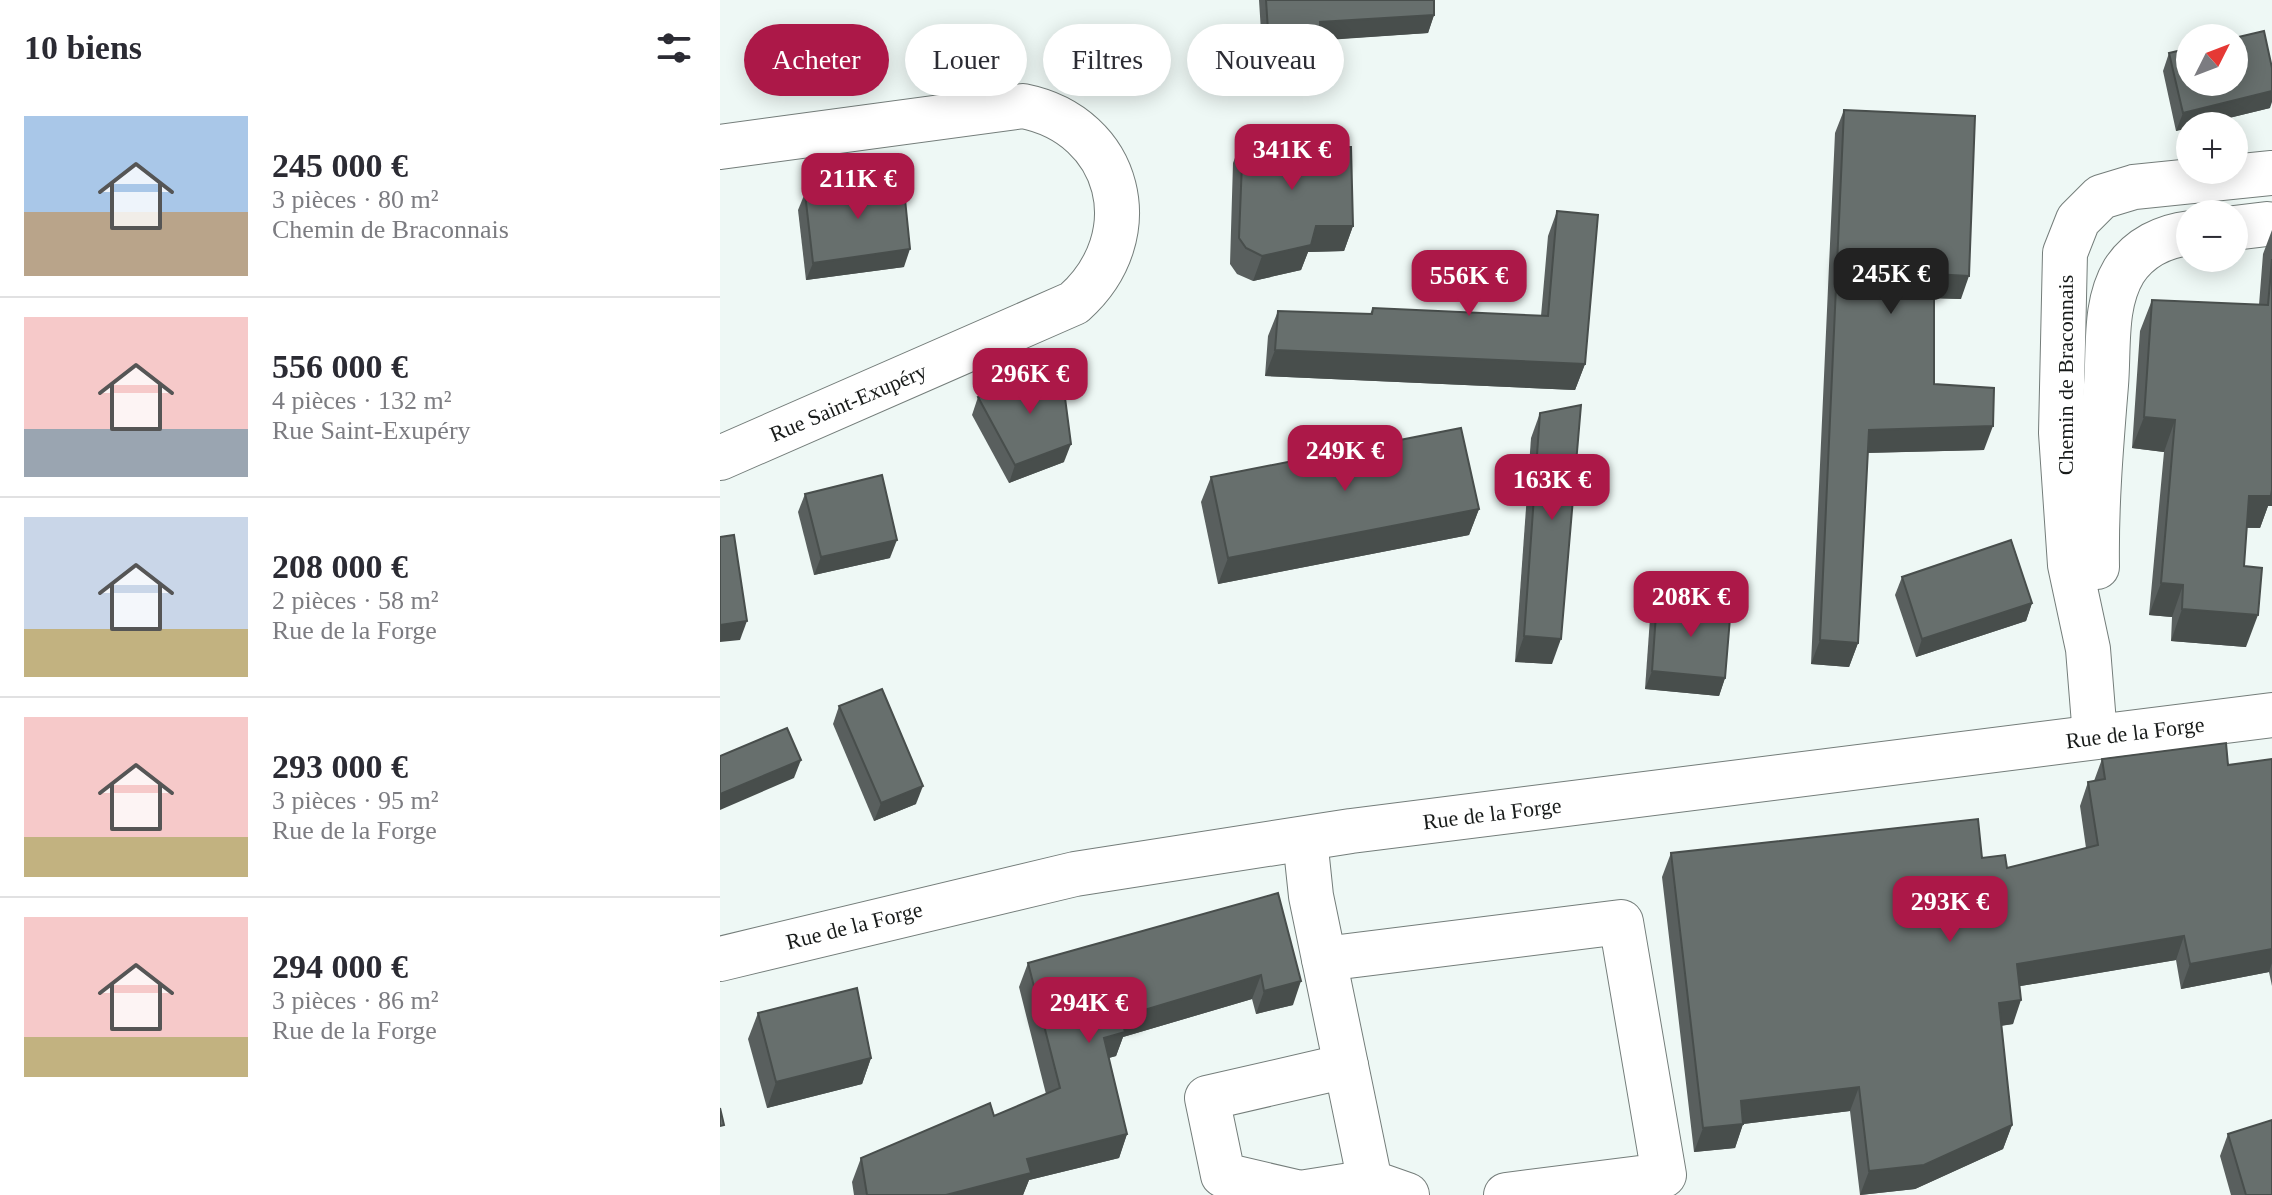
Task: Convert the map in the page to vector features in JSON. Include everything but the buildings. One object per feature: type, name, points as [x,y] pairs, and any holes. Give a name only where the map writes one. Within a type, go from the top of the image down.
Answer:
[{"type":"street","name":"Rue Saint-Exupéry","points":[[720,147],[1023,106],[1051,112],[1087,137],[1108,171],[1117,201],[1114,240],[1107,262],[1088,290],[1074,303],[720,458]]},
{"type":"street","name":"Chemin de Braconnais","points":[[2095,736],[2088,649],[2070,565],[2062,448],[2065,253],[2078,220],[2101,197],[2134,187],[2272,173]]},
{"type":"street","points":[[2088,649],[2098,571],[2096,514],[2111,305],[2124,271],[2145,248],[2176,234]]},
{"type":"street","name":"Rue de la Forge","points":[[720,959],[1075,874],[1305,839],[2272,715]]},
{"type":"street","points":[[1305,839],[1324,959],[1346,1066],[1388,1188],[1300,1193],[1223,1175],[1207,1098],[1346,1066]]},
{"type":"street","points":[[1324,959],[1621,922],[1664,1175],[1506,1195]]}]
